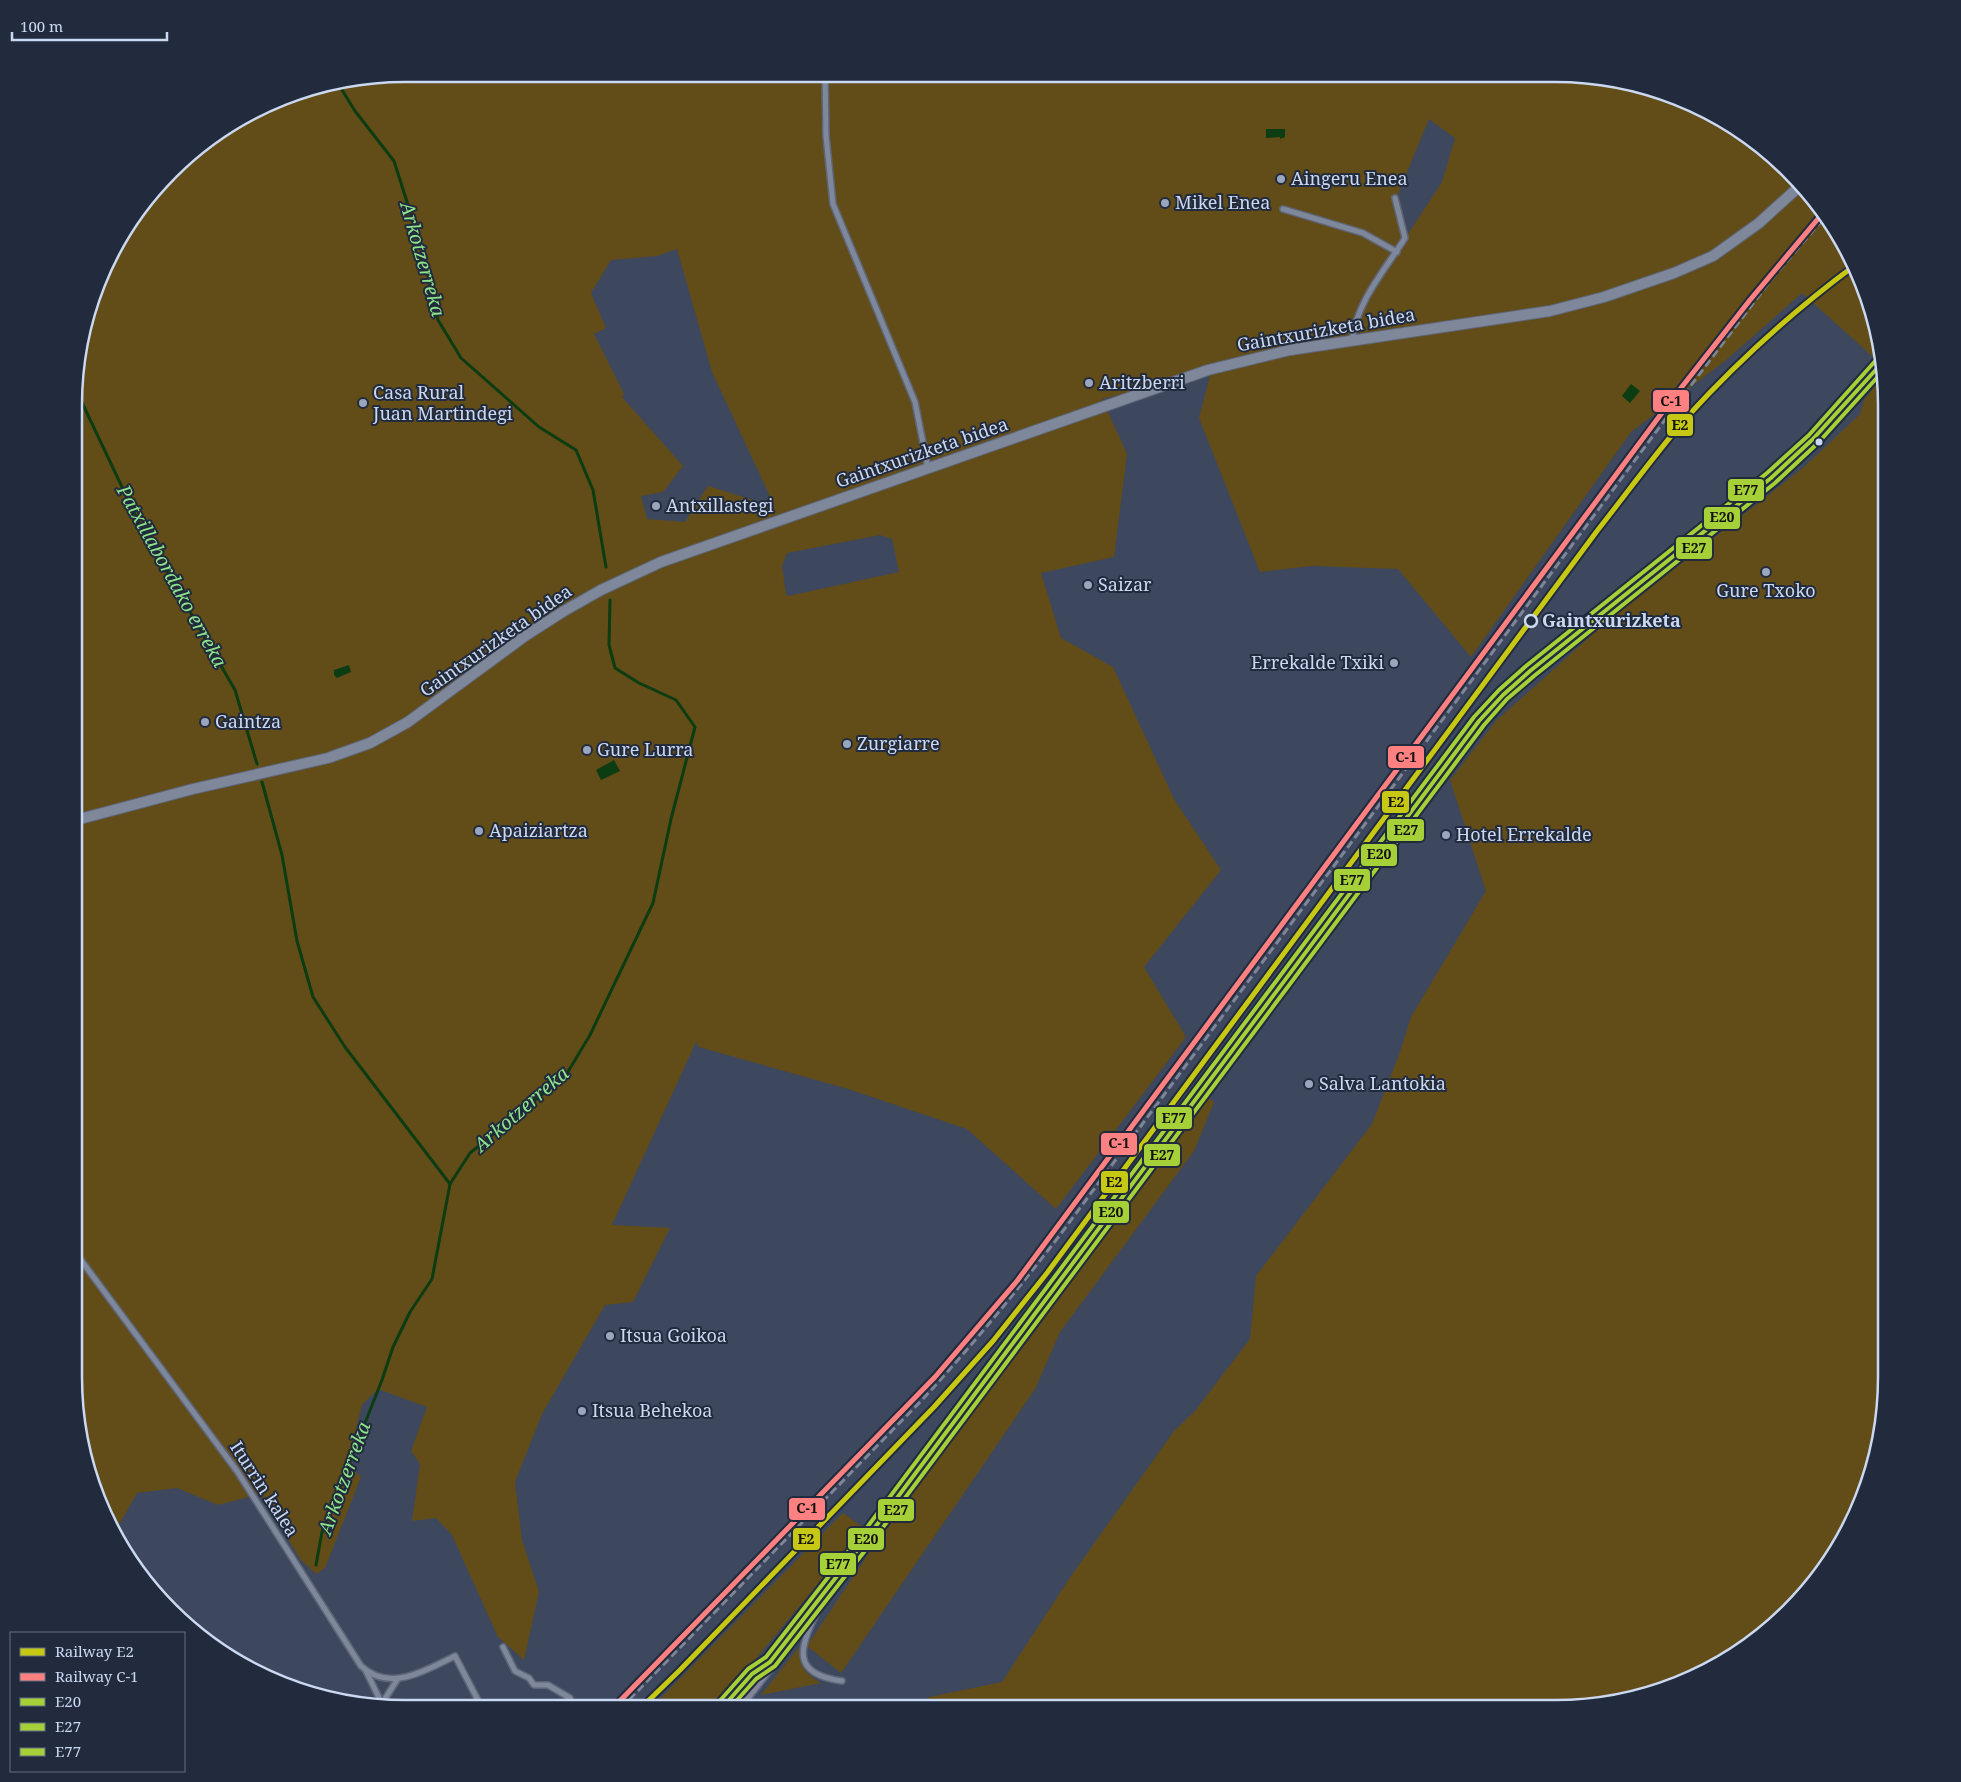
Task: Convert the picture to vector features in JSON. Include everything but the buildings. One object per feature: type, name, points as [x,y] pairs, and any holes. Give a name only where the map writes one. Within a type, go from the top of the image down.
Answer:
[{"type":"main road","name":"Gaintxurizketa bidea","points":[[82,818],[193,789],[328,758],[370,743],[408,722],[525,636],[564,611],[623,578],[692,551],[1208,370],[1290,350],[1550,311],[1604,297],[1674,273],[1713,256],[1760,223],[1795,190]]},
{"type":"main road","points":[[740,1700],[829,1586],[1479,720],[1523,676],[1771,478],[1812,439],[1876,369]]},
{"type":"main road","points":[[729,1700],[752,1674],[770,1662]]},
{"type":"main road","points":[[747,1700],[748,1690]]},
{"type":"street","points":[[825,82],[826,136],[833,204],[915,402],[928,469]]},
{"type":"street","points":[[1352,340],[1354,324],[1362,305],[1406,238],[1395,198]]},
{"type":"street","points":[[1283,209],[1363,233],[1397,252]]},
{"type":"street","name":"Iturrin kalea","points":[[82,1261],[237,1471],[366,1672],[378,1698]]},
{"type":"street","points":[[829,1586],[802,1650],[806,1664],[814,1674],[824,1679],[842,1681]]},
{"type":"street","points":[[503,1647],[515,1670],[529,1678],[534,1685],[548,1685],[570,1698],[570,1700]]},
{"type":"street","points":[[366,1672],[383,1678],[398,1680],[418,1674],[456,1656],[478,1700]]},
{"type":"street","points":[[385,1699],[398,1680]]},
{"type":"shaded area","points":[[1555,82],[1597,85],[1618,89],[1659,100],[1698,116],[1752,149],[1784,177],[1812,209],[1835,244],[1854,282],[1867,322],[1875,360],[1802,293],[1725,361],[1631,432],[1471,657],[1398,569],[1312,566],[1260,572],[1199,418],[1211,372],[1102,399],[1127,454],[1114,557],[1041,573],[1061,638],[1113,667],[1174,799],[1221,870],[1144,967],[1186,1037],[1056,1209],[967,1129],[848,1089],[699,1047],[696,1042],[612,1225],[670,1228],[633,1302],[605,1305],[542,1414],[515,1482],[522,1540],[539,1592],[524,1660],[498,1637],[452,1535],[436,1518],[412,1521],[420,1464],[411,1451],[427,1407],[378,1389],[362,1405],[347,1463],[361,1477],[325,1568],[316,1574],[301,1560],[260,1494],[218,1505],[177,1488],[137,1493],[119,1525],[107,1500],[94,1460],[85,1418],[83,1397],[83,385],[89,343],[100,302],[107,282],[126,244],[149,209],[177,177],[209,149],[244,126],[282,107],[343,89],[385,83]],"holes":[[[1429,119],[1455,138],[1442,182],[1408,234],[1398,194]],[[677,249],[712,372],[775,507],[708,486],[685,522],[647,519],[641,496],[663,492],[683,466],[622,397],[624,394],[594,334],[606,328],[591,293],[611,260],[657,256]],[[880,535],[892,539],[899,572],[788,596],[786,594],[782,566],[787,553]]]},
{"type":"shaded area","points":[[1266,129],[1285,129],[1285,137],[1280,139],[1280,137],[1266,138]]},
{"type":"shaded area","points":[[1878,382],[1878,1397],[1872,1439],[1854,1500],[1835,1538],[1812,1573],[1784,1605],[1752,1633],[1717,1656],[1679,1675],[1659,1682],[1597,1697],[1555,1700],[926,1700],[929,1697],[1002,1682],[1071,1576],[1174,1431],[1195,1411],[1250,1339],[1256,1276],[1372,1124],[1400,1052],[1411,1017],[1486,891],[1450,780],[1496,721],[1603,625],[1804,467],[1860,414],[1864,400]]},
{"type":"shaded area","points":[[1631,384],[1640,391],[1630,403],[1622,396]]},
{"type":"shaded area","points":[[349,665],[351,672],[337,678],[334,675],[334,670]]},
{"type":"shaded area","points":[[614,760],[620,771],[601,780],[596,770]]},
{"type":"shaded area","points":[[1208,1098],[1214,1102],[1194,1151],[1060,1332],[1035,1389],[841,1673],[807,1646],[927,1466]]},
{"type":"shaded area","points":[[843,1513],[864,1528],[722,1700],[659,1700]]},
{"type":"shaded area","points":[[799,1647],[801,1664],[811,1676],[821,1683],[761,1695]]},
{"type":"waterway","name":"Arkotzerreka","points":[[342,89],[355,111],[394,161],[422,249],[438,320],[461,358],[539,427],[576,450],[593,490],[606,567]]},
{"type":"waterway","name":"Patxillabordako erreka","points":[[82,403],[141,527],[235,690],[257,764]]},
{"type":"waterway","name":"Arkotzerreka","points":[[316,1565],[322,1532],[382,1380],[393,1347],[410,1312],[432,1279],[450,1184],[470,1153],[566,1075],[590,1035],[653,903],[671,819],[695,727],[676,700],[639,683],[615,668],[609,645],[610,600]]},
{"type":"waterway","name":"Patxillabordako erreka","points":[[262,782],[282,855],[297,941],[313,997],[345,1047],[450,1184]]},
{"type":"railway","points":[[629,1700],[922,1400],[1010,1298],[1060,1235],[1676,405],[1771,280],[1821,222]]},
{"type":"rail line","name":"C-1","points":[[621,1700],[935,1377],[1017,1281],[1670,402],[1750,300],[1818,218]]},
{"type":"rail line","name":"E2","points":[[649,1700],[934,1407],[993,1341],[1047,1273],[1597,531],[1664,445],[1687,417],[1746,356],[1809,301],[1848,270]]},
{"type":"transit line","name":"E77","points":[[721,1700],[748,1669],[766,1657],[868,1526],[1474,717],[1499,690],[1526,666],[1767,473],[1809,435],[1875,361]]},
{"type":"transit line","name":"E20","points":[[729,1700],[752,1674],[770,1662],[873,1530],[1479,721],[1503,695],[1530,671],[1771,478],[1813,439],[1876,369]]},
{"type":"transit line","name":"E27","points":[[737,1700],[756,1679],[775,1666],[878,1534],[1484,725],[1507,699],[1534,676],[1775,483],[1818,443],[1877,377]]},
{"type":"place","name":"Aingeru Enea","points":[[1281,179]]},
{"type":"place","name":"Mikel Enea","points":[[1165,203]]},
{"type":"place","name":"Aritzberri","points":[[1089,383]]},
{"type":"place","name":"Casa Rural Juan Martindegi","points":[[363,403]]},
{"type":"place","name":"Antxillastegi","points":[[656,506]]},
{"type":"place","name":"Gure Txoko","points":[[1766,572]]},
{"type":"place","name":"Saizar","points":[[1088,585]]},
{"type":"place","name":"Gaintxurizketa","points":[[1531,621]]},
{"type":"place","name":"Errekalde Txiki","points":[[1394,663]]},
{"type":"place","name":"Gaintza","points":[[205,722]]},
{"type":"place","name":"Zurgiarre","points":[[847,744]]},
{"type":"place","name":"Gure Lurra","points":[[587,750]]},
{"type":"place","name":"Apaiziartza","points":[[479,831]]},
{"type":"place","name":"Hotel Errekalde","points":[[1446,835]]},
{"type":"place","name":"Salva Lantokia","points":[[1309,1084]]},
{"type":"place","name":"Itsua Goikoa","points":[[610,1336]]},
{"type":"place","name":"Itsua Behekoa","points":[[582,1411]]}]
